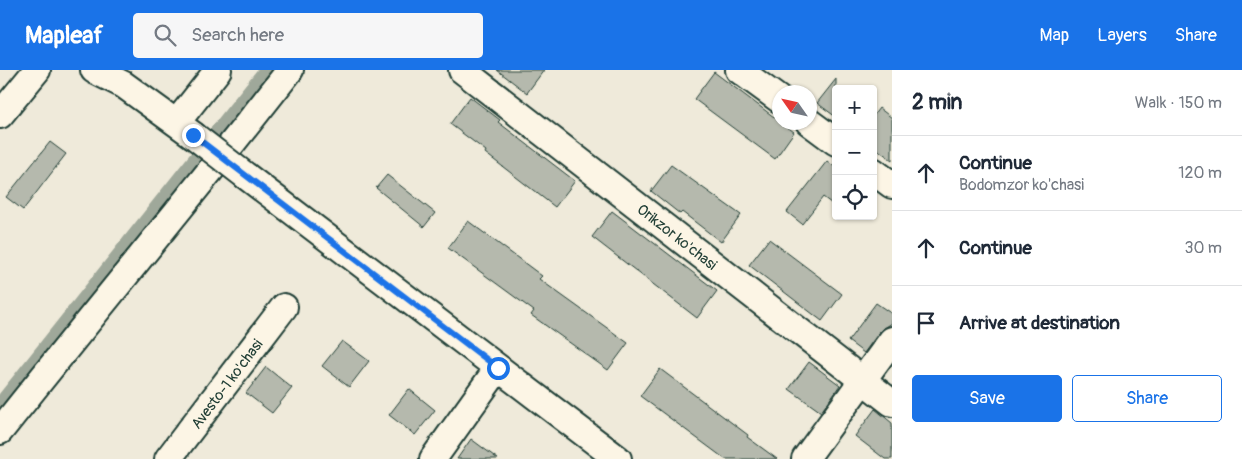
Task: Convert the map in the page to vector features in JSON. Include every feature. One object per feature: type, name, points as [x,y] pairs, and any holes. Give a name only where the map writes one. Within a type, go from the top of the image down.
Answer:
[{"type":"street","points":[[0,115],[37,70]]},
{"type":"street","points":[[94,70],[124,86],[185,128],[618,459]]},
{"type":"street","points":[[185,128],[218,70]]},
{"type":"street","points":[[0,431],[83,326],[222,158],[290,70]]},
{"type":"street","name":"Orikzor ko'chasi","points":[[462,70],[892,403]]},
{"type":"street","points":[[739,70],[772,94]]},
{"type":"street","points":[[817,128],[832,139]]},
{"type":"street","points":[[877,174],[892,185]]},
{"type":"street","name":"Avesto-1 ko'chasi","points":[[168,459],[284,307]]},
{"type":"street","points":[[805,459],[892,340]]},
{"type":"street","points":[[433,459],[498,368]]},
{"type":"building","points":[[497,70],[544,70],[527,93]]},
{"type":"building","points":[[714,72],[772,116],[772,130],[791,130],[794,132],[775,159],[694,99]]},
{"type":"building","points":[[836,79],[836,85],[832,85],[832,114],[817,103]]},
{"type":"building","points":[[470,97],[500,120],[498,122],[575,181],[555,207],[450,124]]},
{"type":"building","points":[[879,108],[892,118],[892,160],[877,149],[877,111]]},
{"type":"building","points":[[50,142],[66,154],[23,210],[6,197]]},
{"type":"building","points":[[827,161],[832,165],[832,204],[823,197],[802,224],[787,212]]},
{"type":"building","points":[[671,165],[741,215],[721,242],[682,212],[680,214],[651,191]]},
{"type":"building","points":[[387,175],[435,213],[424,227],[376,188]]},
{"type":"building","points":[[612,211],[717,291],[697,318],[592,237]]},
{"type":"building","points":[[468,221],[542,276],[539,279],[628,343],[608,370],[531,315],[534,311],[448,248]]},
{"type":"building","points":[[769,239],[842,294],[822,321],[749,265]]},
{"type":"building","points":[[876,303],[892,314],[892,323],[880,331],[864,353],[848,341]]},
{"type":"building","points":[[342,341],[369,361],[349,387],[322,366]]},
{"type":"building","points":[[809,362],[840,385],[821,412],[789,389]]},
{"type":"building","points":[[266,367],[292,388],[272,413],[246,393]]},
{"type":"building","points":[[660,369],[777,459],[725,459],[640,396]]},
{"type":"building","points":[[409,389],[435,410],[415,435],[389,415]]},
{"type":"building","points":[[875,409],[892,423],[892,459],[885,459],[855,436]]},
{"type":"building","points":[[471,439],[498,459],[457,459]]},
{"type":"waterway","points":[[0,408],[269,70]]},
{"type":"route","points":[[193,135],[498,368]]}]
